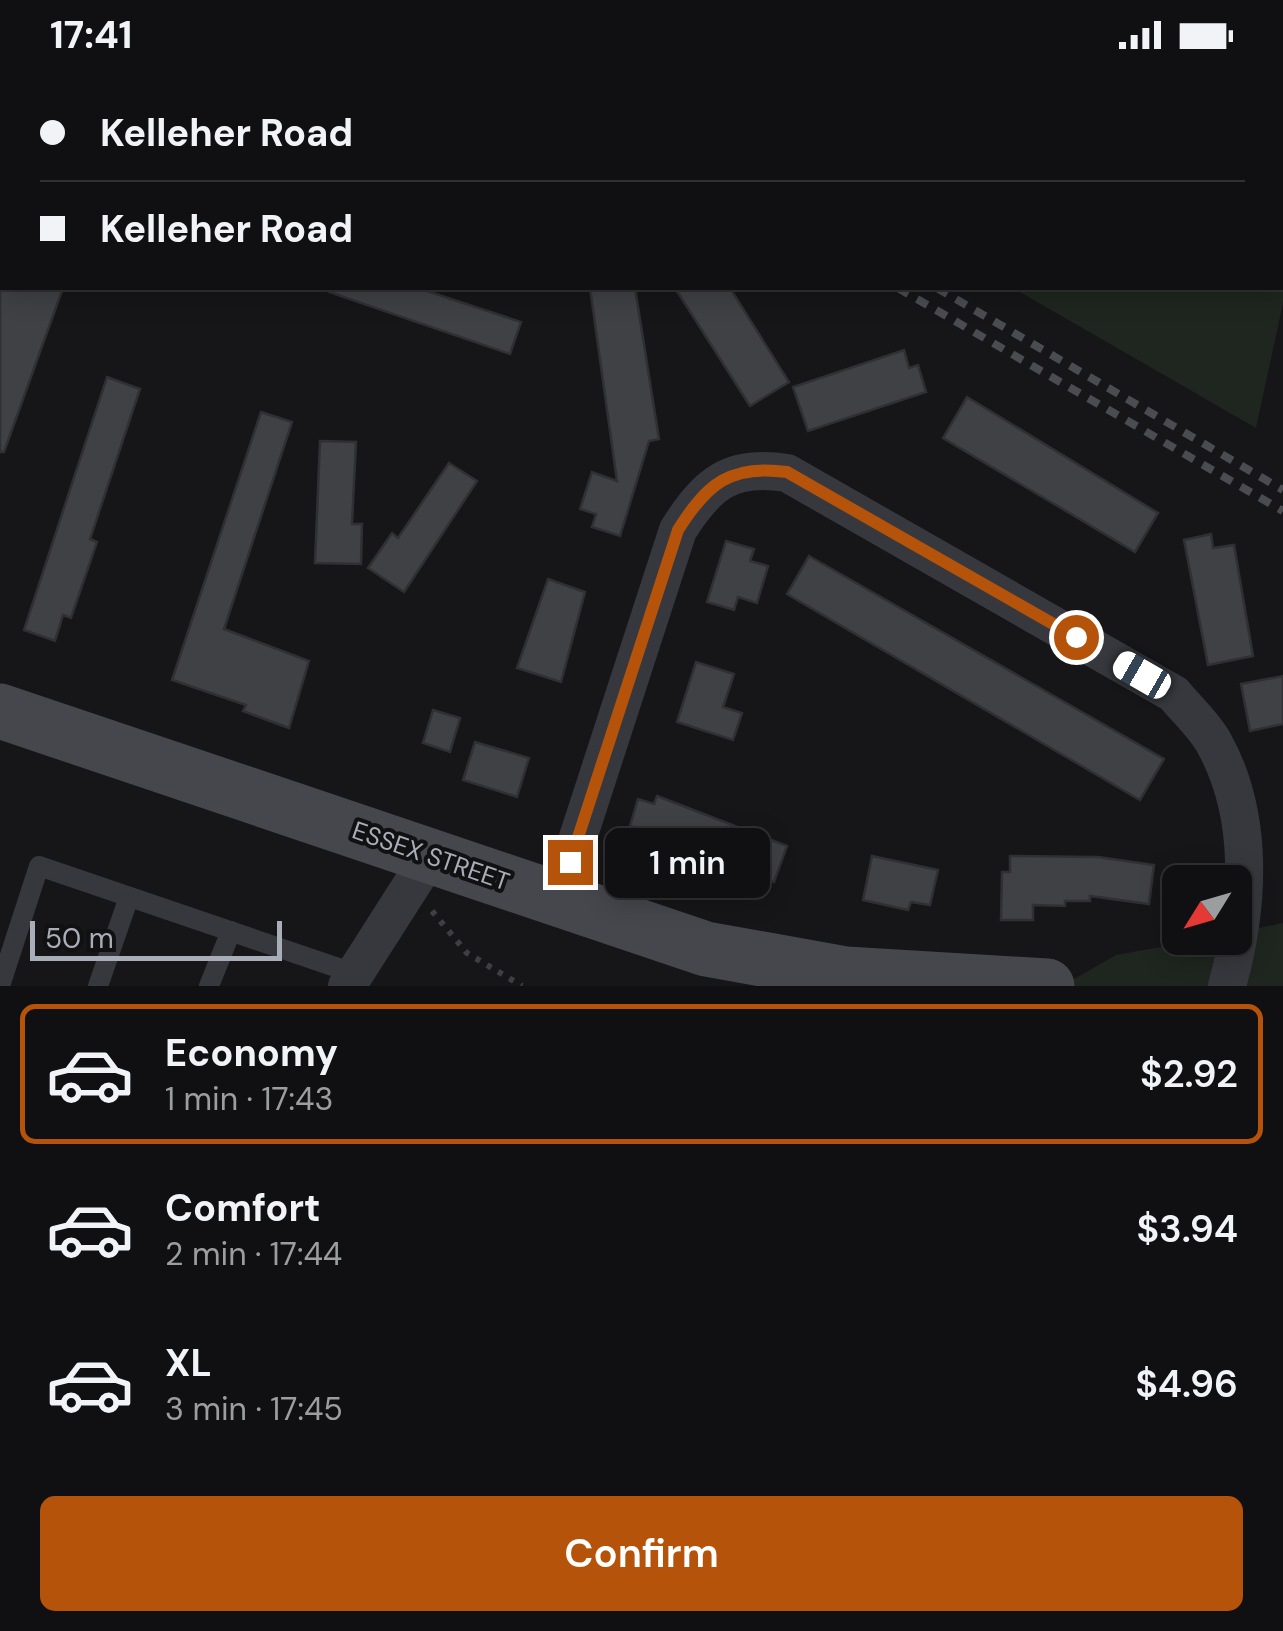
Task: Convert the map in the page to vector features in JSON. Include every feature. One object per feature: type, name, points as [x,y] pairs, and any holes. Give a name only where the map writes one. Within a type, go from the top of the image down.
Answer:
[{"type":"main road","name":"ESSEX STREET","points":[[0,711],[421,871],[558,900],[706,949],[846,974],[1048,986]]},
{"type":"main road","points":[[706,949],[725,970],[766,986]]},
{"type":"street","points":[[558,900],[678,530],[700,494],[754,468],[787,472],[1174,694],[1213,742],[1239,808],[1244,867],[1243,930],[1227,986]]},
{"type":"street","points":[[351,980],[421,871]]},
{"type":"lane","points":[[0,986],[39,866],[231,932],[351,980]]},
{"type":"lane","points":[[98,986],[129,897]]},
{"type":"lane","points":[[209,986],[231,932]]},
{"type":"path","points":[[421,871],[468,953],[522,986]]},
{"type":"shaded area","points":[[1016,290],[1283,290],[1256,428]]},
{"type":"shaded area","points":[[1283,923],[1283,986],[1062,986],[1116,955],[1162,947],[1162,955],[1252,955],[1252,929]]},
{"type":"building","points":[[0,290],[62,290],[4,452],[0,452]]},
{"type":"building","points":[[424,290],[521,322],[510,354],[329,292]]},
{"type":"building","points":[[590,290],[635,290],[659,439],[649,441],[620,536],[592,527],[596,514],[580,509],[592,472],[617,481]]},
{"type":"building","points":[[676,290],[731,290],[789,382],[750,406]]},
{"type":"building","points":[[904,350],[909,368],[918,365],[926,392],[808,431],[793,387]]},
{"type":"building","points":[[107,377],[140,389],[90,539],[97,542],[71,618],[63,615],[55,641],[24,630]]},
{"type":"building","points":[[967,397],[1158,513],[1135,552],[943,438]]},
{"type":"building","points":[[261,412],[292,422],[224,629],[309,661],[289,728],[243,711],[246,705],[172,680]]},
{"type":"building","points":[[320,441],[356,442],[352,524],[362,524],[361,564],[315,563]]},
{"type":"building","points":[[449,463],[477,481],[404,592],[368,568],[392,533],[398,538]]},
{"type":"building","points":[[1211,534],[1213,548],[1234,545],[1253,656],[1208,665],[1184,540]]},
{"type":"building","points":[[726,541],[754,549],[750,561],[768,566],[757,603],[738,597],[734,610],[707,602]]},
{"type":"building","points":[[809,556],[1164,759],[1140,800],[787,594]]},
{"type":"building","points":[[548,579],[585,592],[561,682],[517,668]]},
{"type":"building","points":[[696,662],[734,674],[723,707],[742,713],[733,740],[677,722]]},
{"type":"building","points":[[1283,676],[1283,724],[1250,731],[1241,684]]},
{"type":"building","points":[[433,710],[460,718],[450,752],[423,743]]},
{"type":"building","points":[[475,742],[529,758],[517,797],[463,780]]},
{"type":"building","points":[[657,796],[787,846],[774,882],[642,838],[644,830],[630,826],[638,799],[654,804]]},
{"type":"building","points":[[872,856],[938,870],[930,905],[911,902],[908,910],[863,900]]},
{"type":"building","points":[[1010,856],[1098,857],[1154,865],[1149,904],[1090,896],[1090,901],[1065,901],[1065,906],[1033,905],[1033,920],[1001,920],[1002,872],[1010,872]]},
{"type":"railway","points":[[901,290],[1283,511]]},
{"type":"railway","points":[[940,290],[1283,490]]},
{"type":"route","points":[[570,862],[678,530],[700,494],[727,478],[754,468],[787,472],[1076,637]]}]
